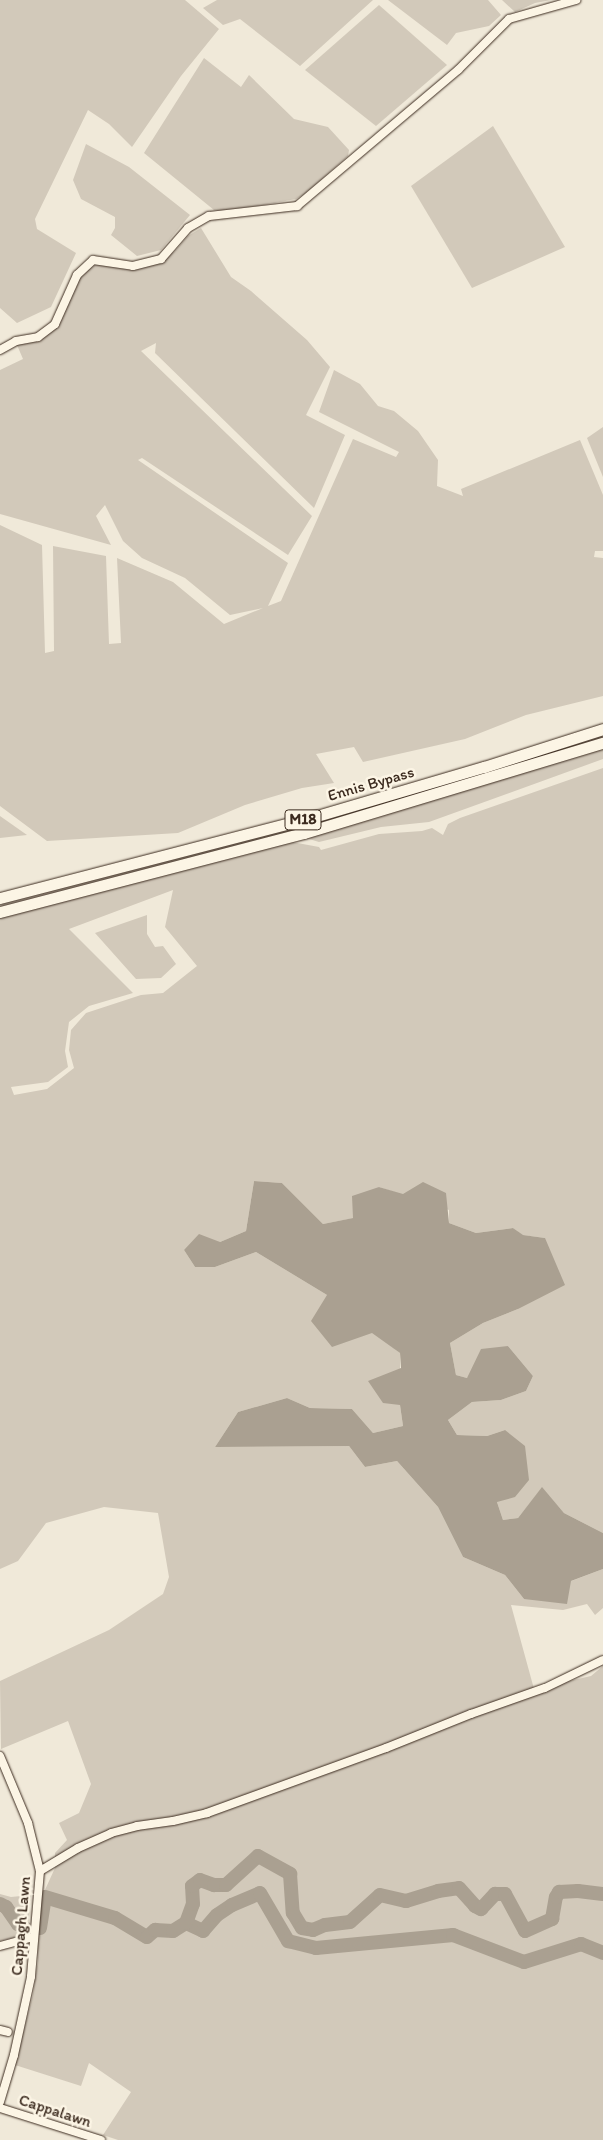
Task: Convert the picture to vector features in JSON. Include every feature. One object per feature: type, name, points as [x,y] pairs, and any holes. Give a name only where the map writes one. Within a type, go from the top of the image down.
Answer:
[{"type":"highway","name":"Ennis Bypass","points":[[0,898],[326,814],[603,729]]},
{"type":"highway","name":"Ennis Bypass","points":[[0,912],[304,833],[603,743]]},
{"type":"street","points":[[0,350],[16,341],[38,337],[55,324],[77,275],[93,260],[133,266],[152,261],[161,258],[188,228],[209,216],[297,206],[458,70],[509,20],[576,0]]},
{"type":"street","points":[[40,1871],[78,1848],[111,1833],[137,1826],[173,1821],[208,1813],[545,1688],[603,1660]]},
{"type":"street","name":"Cappagh Lawn","points":[[0,1756],[28,1823],[40,1871],[31,1977],[14,2055],[0,2102]]},
{"type":"street","points":[[0,1946],[34,1937]]},
{"type":"street","name":"Cappalawn","points":[[0,2108],[101,2140]]},
{"type":"shaded area","points":[[0,0],[185,0],[219,29],[181,76],[132,147],[109,124],[88,110],[35,219],[37,229],[76,253],[51,307],[17,323],[0,308]]},
{"type":"shaded area","points":[[217,0],[373,0],[300,66],[240,19],[223,25],[203,8]]},
{"type":"shaded area","points":[[388,0],[488,0],[501,15],[489,26],[456,33],[447,45]]},
{"type":"shaded area","points":[[502,0],[551,0],[535,3],[515,12]]},
{"type":"shaded area","points":[[379,5],[447,65],[376,126],[305,70]]},
{"type":"shaded area","points":[[204,58],[241,87],[249,75],[294,119],[328,127],[349,150],[348,156],[306,193],[296,199],[225,212],[214,210],[144,153]]},
{"type":"shaded area","points":[[493,126],[565,247],[472,288],[411,186]]},
{"type":"shaded area","points":[[86,144],[129,167],[190,215],[161,250],[137,256],[111,235],[115,228],[115,217],[81,199],[73,180]]},
{"type":"shaded area","points":[[201,228],[231,277],[251,291],[307,340],[330,367],[306,415],[345,435],[314,508],[155,353],[156,343],[141,351],[312,516],[288,555],[142,458],[138,460],[288,563],[268,606],[281,601],[353,439],[396,457],[399,452],[319,412],[334,370],[360,384],[378,406],[394,411],[418,431],[438,460],[437,486],[463,496],[461,489],[580,440],[603,495],[603,551],[595,551],[594,557],[603,558],[603,696],[526,715],[465,739],[363,762],[354,747],[316,754],[334,783],[302,788],[245,805],[178,833],[47,841],[0,806],[0,525],[42,545],[45,653],[54,651],[53,546],[106,556],[109,644],[121,643],[117,558],[173,582],[224,624],[263,608],[230,615],[185,578],[142,558],[123,541],[105,505],[96,516],[111,545],[0,514],[0,370],[23,359],[17,345],[57,325],[79,275],[86,269],[99,264],[152,264],[174,252],[188,236]]},
{"type":"shaded area","points":[[603,427],[603,477],[587,438]]},
{"type":"shaded area","points":[[603,740],[603,759],[429,822],[381,827],[319,842],[306,838]]},
{"type":"shaded area","points":[[603,768],[603,1533],[564,1513],[542,1488],[518,1518],[503,1520],[497,1502],[505,1430],[487,1436],[457,1435],[448,1420],[472,1402],[501,1400],[526,1391],[533,1376],[508,1346],[467,1378],[456,1375],[450,1343],[483,1323],[518,1309],[545,1238],[522,1235],[513,1228],[476,1233],[449,1223],[449,1210],[379,1187],[354,1218],[323,1224],[282,1183],[254,1181],[246,1231],[220,1242],[184,1250],[195,1267],[215,1267],[256,1252],[327,1295],[400,1353],[400,1405],[403,1426],[373,1433],[352,1409],[310,1408],[287,1398],[238,1412],[215,1447],[349,1446],[365,1467],[397,1461],[438,1507],[463,1557],[505,1575],[524,1599],[603,1569],[603,1608],[595,1615],[587,1604],[563,1610],[511,1605],[534,1689],[591,1676],[603,1666],[603,2140],[118,2140],[103,2135],[131,2092],[89,2063],[81,2086],[15,2065],[33,1994],[38,1960],[37,1926],[44,1892],[55,1868],[55,1853],[67,1840],[59,1823],[79,1813],[91,1784],[68,1721],[1,1749],[0,1681],[109,1630],[163,1594],[169,1577],[158,1513],[104,1507],[46,1523],[18,1561],[0,1569],[0,916],[292,842],[319,847],[321,850],[379,834],[422,831],[432,828],[443,835],[448,824],[460,818]],"holes":[[[173,890],[165,927],[197,966],[163,993],[141,995],[86,1013],[71,1030],[69,1050],[74,1068],[47,1089],[14,1095],[11,1087],[48,1082],[68,1067],[65,1051],[69,1022],[89,1006],[133,993],[69,929]]]},
{"type":"shaded area","points":[[0,816],[27,835],[0,838]]},
{"type":"shaded area","points":[[147,915],[147,934],[155,947],[163,946],[176,964],[161,978],[136,979],[95,933]]},
{"type":"shaded area","points":[[254,1181],[282,1183],[323,1224],[353,1218],[352,1196],[379,1187],[403,1194],[423,1182],[446,1193],[449,1223],[476,1233],[513,1228],[523,1235],[545,1238],[565,1285],[518,1309],[483,1323],[450,1343],[456,1375],[467,1378],[481,1349],[508,1346],[533,1376],[526,1391],[501,1400],[472,1402],[448,1420],[457,1435],[487,1436],[505,1430],[525,1446],[529,1480],[515,1497],[497,1502],[503,1520],[518,1518],[542,1487],[564,1513],[603,1533],[603,1569],[571,1581],[567,1604],[524,1599],[505,1575],[463,1557],[438,1507],[397,1461],[365,1467],[349,1446],[215,1447],[238,1412],[287,1398],[310,1408],[352,1409],[373,1433],[403,1426],[400,1405],[383,1403],[368,1381],[401,1368],[400,1353],[372,1333],[332,1347],[311,1321],[327,1295],[256,1252],[215,1267],[195,1267],[184,1250],[199,1234],[220,1242],[246,1231]]},
{"type":"shaded area","points":[[0,1894],[11,1897],[31,1895],[28,1930],[23,1935],[0,1941]]},
{"type":"waterway","points":[[40,1928],[45,1897],[115,1918],[147,1937],[155,1930],[173,1931],[186,1923],[193,1904],[192,1886],[200,1880],[214,1885],[226,1885],[258,1856],[290,1874],[293,1913],[302,1928],[313,1930],[325,1925],[350,1922],[380,1895],[406,1901],[438,1891],[459,1888],[475,1906],[481,1909],[495,1894],[505,1894],[525,1931],[552,1919],[556,1897],[559,1892],[578,1891],[603,1894]]},
{"type":"waterway","points":[[186,1923],[203,1931],[217,1915],[232,1905],[260,1893],[288,1941],[316,1948],[453,1935],[524,1962],[581,1944],[603,1953]]},
{"type":"waterway","points":[[0,1904],[6,1907],[18,1924],[24,1927]]}]
